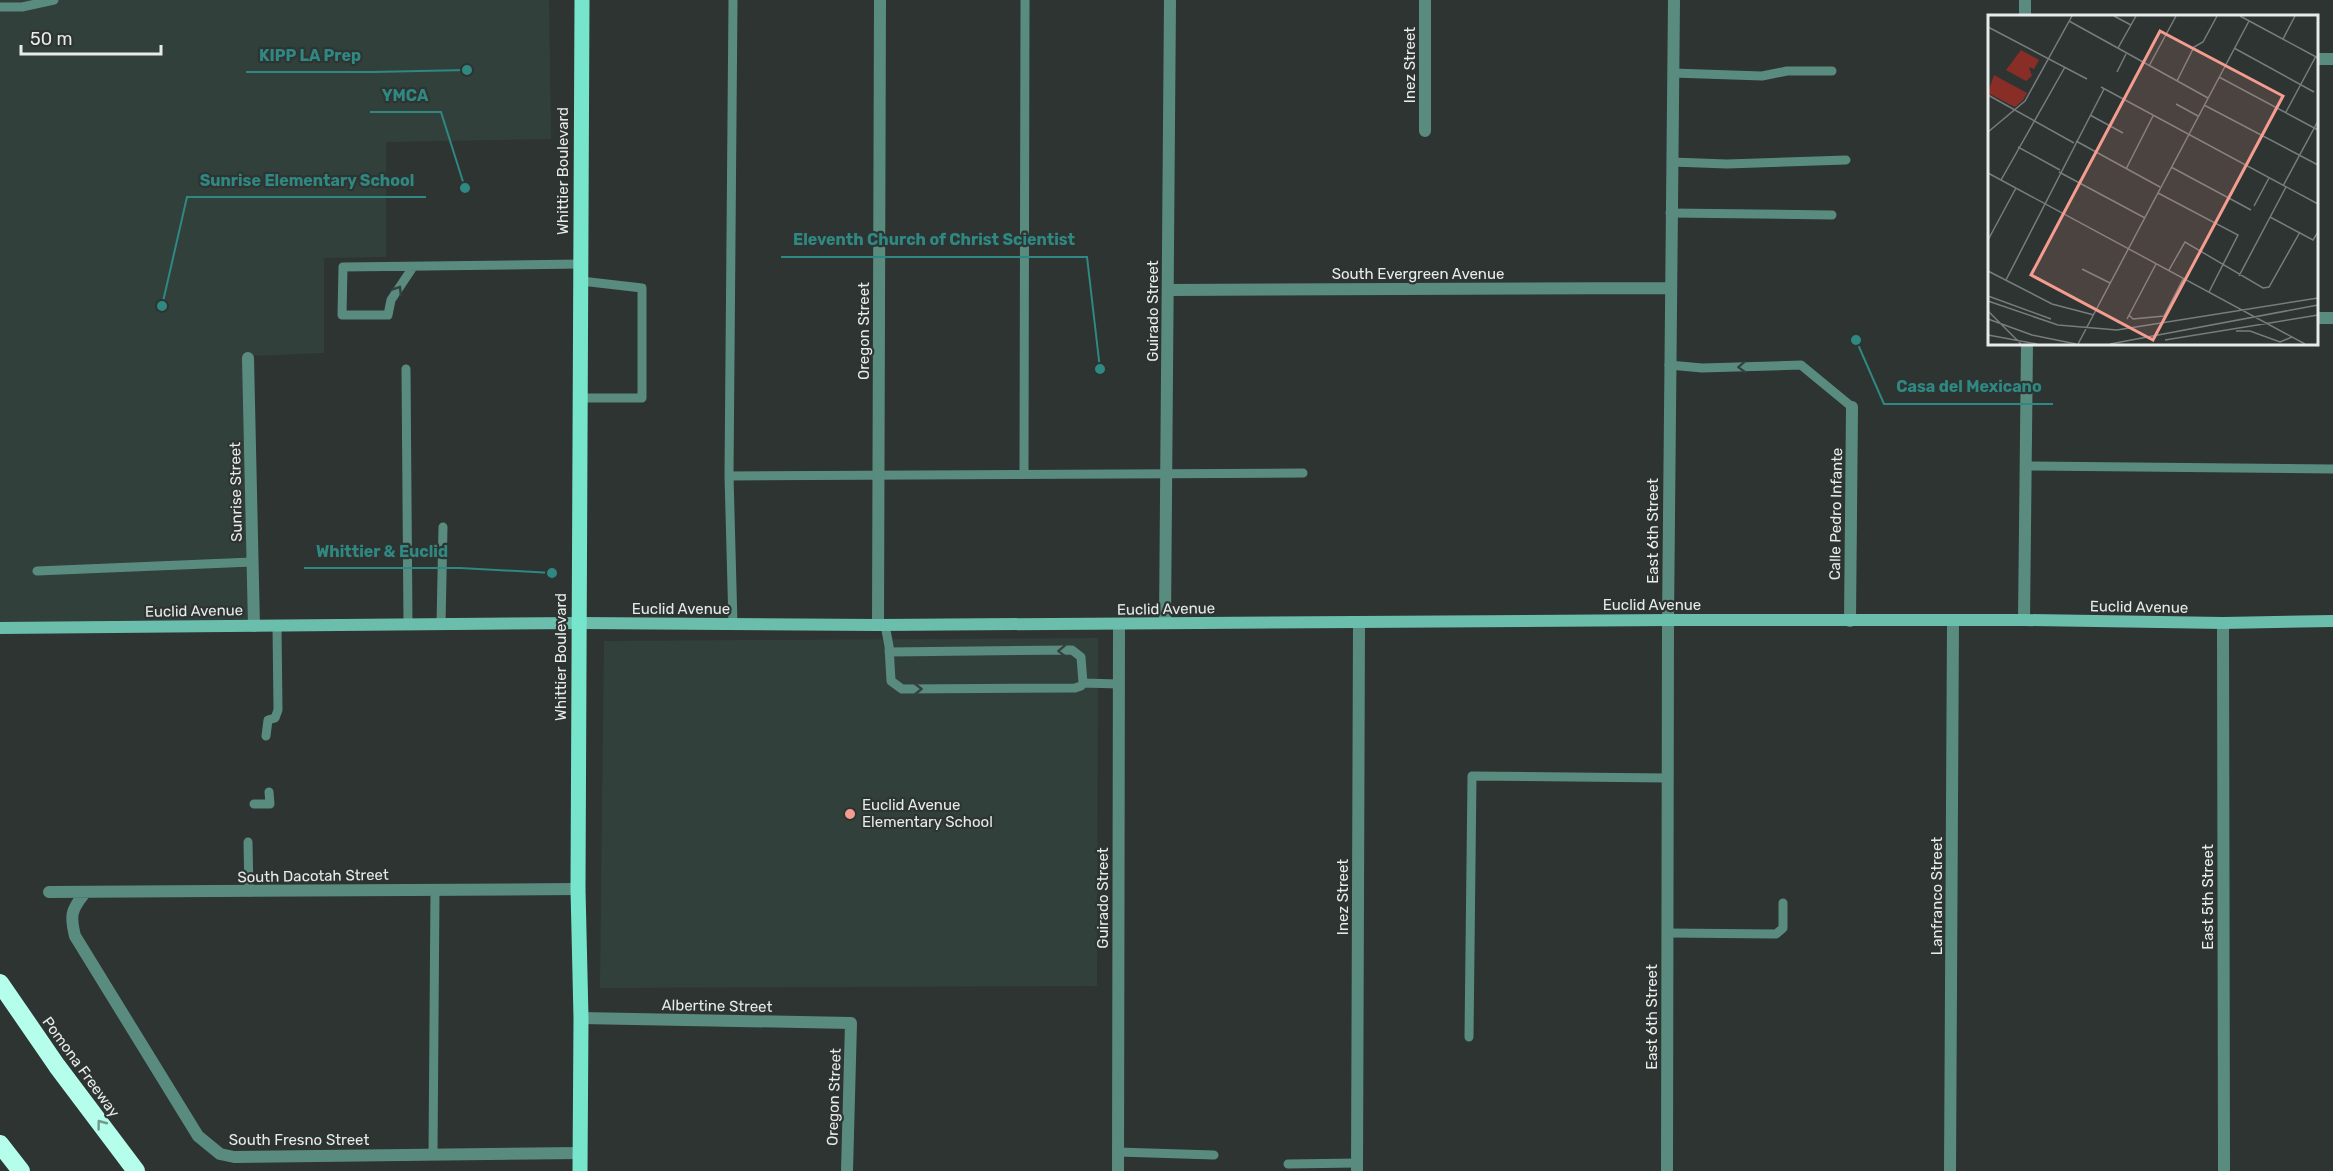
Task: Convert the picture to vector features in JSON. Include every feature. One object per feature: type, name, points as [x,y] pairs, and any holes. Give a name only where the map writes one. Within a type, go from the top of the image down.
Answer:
[{"type":"highway","name":"Pomona Freeway","points":[[0,983],[57,1066],[136,1171]]},
{"type":"highway","points":[[0,1144],[21,1171]]},
{"type":"main road","name":"Whittier Boulevard","points":[[580,1171],[581,1018],[578,889],[582,0]]},
{"type":"street","name":"Oregon Street","points":[[880,0],[878,477],[881,625]]},
{"type":"street","name":"Guirado Street","points":[[1165,623],[1170,0]]},
{"type":"street","name":"Inez Street","points":[[1425,0],[1425,131]]},
{"type":"street","name":"East 6th Street","points":[[1667,1171],[1669,288],[1674,0]]},
{"type":"street","name":"South Evergreen Avenue","points":[[1168,290],[1669,288]]},
{"type":"street","points":[[2024,620],[2027,345]]},
{"type":"street","name":"Sunrise Street","points":[[248,358],[254,626]]},
{"type":"street","name":"Calle Pedro Infante","points":[[1850,621],[1852,407]]},
{"type":"street","name":"Euclid Avenue","points":[[0,628],[579,623],[881,625],[1668,620],[1953,622],[2024,620],[2223,623],[2333,621]]},
{"type":"street","name":"Lanfranco Street","points":[[1950,1171],[1953,622]]},
{"type":"street","name":"Inez Street","points":[[1357,1167],[1359,623]]},
{"type":"street","name":"East 5th Street","points":[[2223,623],[2224,1171]]},
{"type":"street","name":"Guirado Street","points":[[1118,1171],[1119,624]]},
{"type":"street","name":"South Dacotah Street","points":[[49,892],[84,894],[578,889]]},
{"type":"street","name":"South Fresno Street","points":[[84,894],[74,907],[71,921],[75,936],[198,1136],[220,1154],[234,1157],[581,1153]]},
{"type":"street","name":"Albertine Street","points":[[581,1018],[851,1023]]},
{"type":"street","name":"Oregon Street","points":[[847,1171],[851,1023]]},
{"type":"lane","points":[[0,7],[22,7],[54,0]]},
{"type":"lane","points":[[733,0],[729,477],[733,624]]},
{"type":"lane","points":[[1024,474],[1025,0]]},
{"type":"lane","points":[[1672,74],[1762,76],[1787,71],[1832,71]]},
{"type":"lane","points":[[1672,162],[1727,164],[1846,159]]},
{"type":"lane","points":[[1670,213],[1832,215]]},
{"type":"lane","points":[[413,267],[391,300],[388,315],[342,315],[343,267],[581,264]]},
{"type":"lane","points":[[580,398],[642,398],[642,288],[581,281]]},
{"type":"lane","points":[[1669,365],[1702,368],[1801,365],[1852,407]]},
{"type":"lane","points":[[406,369],[408,625]]},
{"type":"lane","points":[[2026,466],[2333,469]]},
{"type":"lane","points":[[729,477],[1303,473]]},
{"type":"lane","points":[[441,624],[443,527]]},
{"type":"lane","points":[[37,571],[252,562]]},
{"type":"lane","points":[[881,625],[889,652],[891,681],[902,689],[1075,688],[1083,683],[1119,684]]},
{"type":"lane","points":[[266,736],[268,720],[275,718],[278,710],[277,626]]},
{"type":"lane","points":[[889,652],[1072,650],[1081,657],[1083,683]]},
{"type":"lane","points":[[1469,1037],[1472,776],[1667,778]]},
{"type":"lane","points":[[254,804],[270,804],[269,792]]},
{"type":"lane","points":[[248,842],[249,892]]},
{"type":"lane","points":[[433,1154],[435,890]]},
{"type":"lane","points":[[1668,933],[1776,934],[1783,928],[1783,903]]},
{"type":"lane","points":[[1118,1152],[1214,1155]]},
{"type":"lane","points":[[1288,1164],[1357,1167]]},
{"type":"shaded area","points":[[0,0],[549,0],[551,139],[386,142],[386,257],[324,258],[324,353],[245,356],[249,621],[0,623]]},
{"type":"shaded area","name":"Euclid Avenue Elementary School","points":[[1098,638],[1097,986],[600,988],[604,641]]},
{"type":"place","name":"KIPP LA Prep","points":[[467,70]]},
{"type":"place","name":"YMCA","points":[[465,188]]},
{"type":"place","name":"Sunrise Elementary School","points":[[162,306]]},
{"type":"place","name":"Casa del Mexicano","points":[[1856,340]]},
{"type":"place","name":"Eleventh Church of Christ Scientist","points":[[1100,369]]},
{"type":"place","name":"Whittier & Euclid","points":[[552,573]]},
{"type":"place","name":"Euclid Avenue Elementary School","points":[[850,814]]}]
